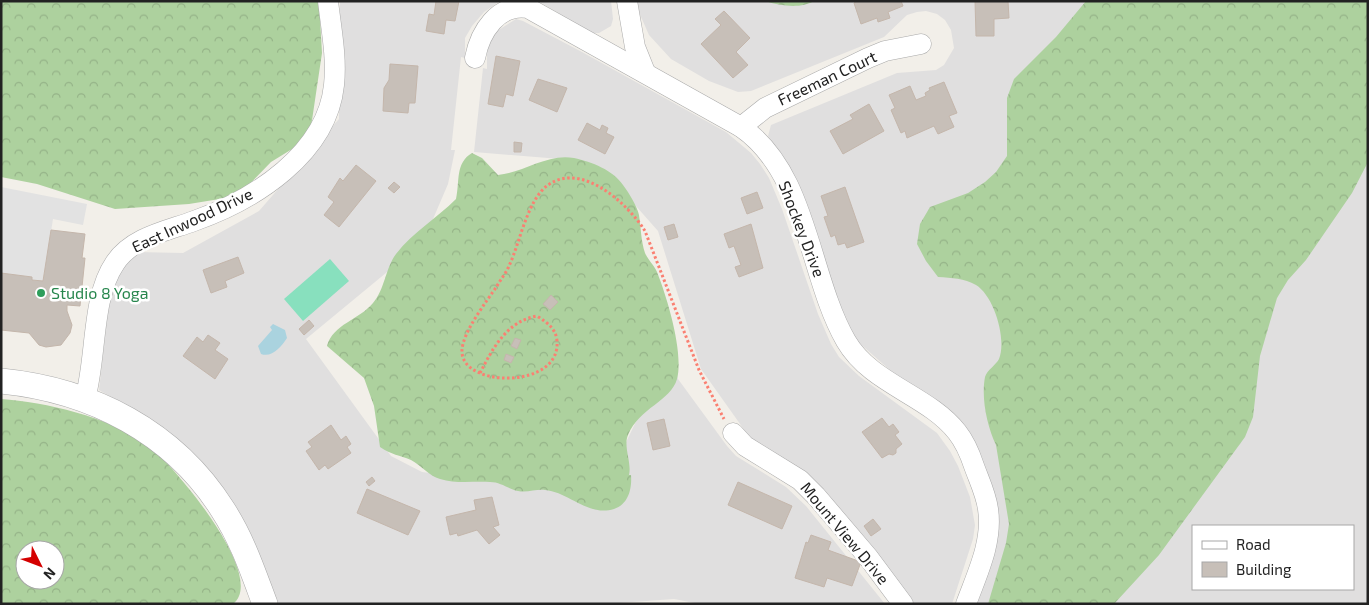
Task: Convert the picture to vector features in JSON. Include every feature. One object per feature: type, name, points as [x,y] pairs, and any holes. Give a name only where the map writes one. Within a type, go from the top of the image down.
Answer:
[{"type":"street","name":"East Inwood Drive","points":[[86,399],[93,364],[101,296],[107,278],[121,255],[135,243],[200,219],[250,195],[286,168],[305,150],[317,133],[325,118],[334,86],[332,31],[328,1]]},
{"type":"street","points":[[627,1],[635,48],[645,72]]},
{"type":"street","name":"Shockey Drive","points":[[475,58],[478,43],[485,29],[506,10],[518,6],[528,8],[605,53],[645,72],[741,127],[764,146],[785,180],[797,208],[826,296],[847,342],[872,368],[950,424],[964,443],[984,496],[989,522],[985,551],[966,604]]},
{"type":"street","name":"Freeman Court","points":[[741,127],[764,108],[868,58],[885,51],[921,44]]},
{"type":"street","points":[[1,382],[47,388],[86,399],[134,422],[162,441],[184,460],[223,510],[239,538],[266,604]]},
{"type":"street","name":"Mount View Drive","points":[[733,433],[745,446],[800,480],[816,496],[868,557],[903,604]]},
{"type":"path","points":[[480,373],[490,354],[506,332],[522,319],[537,316],[548,322],[556,333],[558,351],[549,366],[531,375],[504,379],[480,373],[474,371],[464,363],[461,351],[465,336],[508,267],[539,193],[559,180],[574,178],[594,185],[619,200],[634,214],[645,231],[699,370],[717,409],[733,433]]},
{"type":"shaded area","points":[[340,1],[500,1],[484,12],[465,38],[465,58],[461,57],[451,150],[455,150],[448,184],[430,226],[398,263],[306,339],[391,456],[422,472],[460,477],[616,463],[670,351],[678,379],[727,446],[736,456],[786,487],[806,506],[885,604],[700,604],[674,599],[605,604],[275,604],[264,576],[129,408],[99,390],[110,291],[122,267],[136,252],[183,253],[259,211],[339,119]]},
{"type":"shaded area","points":[[538,1],[611,1],[613,19],[611,26],[599,33],[592,33]]},
{"type":"shaded area","points":[[634,1],[1368,1],[1368,604],[976,604],[997,537],[949,411],[891,371],[857,341],[840,308],[793,176],[783,156],[768,136],[771,125],[897,73],[936,70],[944,65],[954,48],[951,30],[945,20],[937,14],[926,11],[907,15],[884,37],[751,91],[738,92],[709,81],[671,59],[649,35]]},
{"type":"shaded area","points":[[516,19],[582,52],[726,132],[751,153],[760,164],[769,178],[782,209],[818,314],[839,357],[859,376],[937,433],[958,466],[970,497],[975,525],[973,539],[952,604],[914,604],[856,528],[750,438],[701,369],[658,231],[635,205],[585,161],[474,152],[483,68],[487,69],[487,51],[490,41],[497,31]]},
{"type":"shaded area","points":[[1,187],[87,204],[83,225],[53,219],[43,281],[32,280],[32,277],[1,273]]},
{"type":"green space","points":[[1,1],[319,1],[322,53],[311,127],[297,146],[271,162],[242,192],[232,197],[189,204],[115,209],[37,184],[1,177]]},
{"type":"green space","points":[[765,1],[814,1],[809,4],[790,6]]},
{"type":"green space","points":[[1086,1],[1368,1],[1368,162],[1352,193],[1306,260],[1288,280],[1277,298],[1260,356],[1253,417],[1245,437],[1159,555],[1114,604],[988,604],[1006,543],[1009,524],[996,445],[984,403],[985,377],[999,359],[1001,351],[1000,330],[988,298],[976,285],[953,278],[938,277],[926,261],[917,244],[920,224],[930,207],[968,193],[996,172],[1007,156],[1007,98],[1014,79],[1056,37]]},
{"type":"green space","points":[[472,153],[482,158],[498,175],[517,171],[554,158],[564,157],[574,158],[602,167],[619,180],[628,192],[639,215],[645,253],[657,272],[670,310],[679,368],[674,387],[639,418],[628,435],[626,444],[631,485],[626,499],[619,507],[605,511],[596,510],[562,495],[545,490],[514,490],[494,482],[446,481],[432,475],[411,460],[384,450],[380,447],[374,406],[364,378],[327,346],[340,327],[361,314],[373,303],[380,292],[392,260],[403,246],[456,199],[461,167],[463,162]]},
{"type":"green space","points":[[330,259],[349,281],[303,321],[284,299]]},
{"type":"green space","points":[[1,399],[37,403],[76,412],[114,426],[146,443],[194,494],[228,546],[238,570],[241,590],[233,604],[1,604]]},
{"type":"water","points":[[273,324],[285,330],[287,338],[272,353],[261,354],[258,346],[272,330],[270,327]]},
{"type":"building","points":[[436,1],[459,1],[455,21],[446,20],[444,34],[426,31],[429,14],[434,15]]},
{"type":"building","points":[[857,1],[901,1],[903,6],[888,12],[890,18],[878,22],[877,18],[861,24],[854,3]]},
{"type":"building","points":[[975,1],[1008,1],[1009,18],[994,19],[994,36],[976,36]]},
{"type":"building","points":[[724,11],[750,38],[736,52],[748,65],[733,78],[701,44],[721,25],[715,19]]},
{"type":"building","points":[[496,56],[520,61],[513,96],[506,94],[503,107],[488,104]]},
{"type":"building","points":[[390,64],[418,66],[415,103],[409,103],[408,113],[383,111],[384,88],[389,80]]},
{"type":"building","points":[[538,79],[567,88],[557,112],[529,100]]},
{"type":"building","points":[[944,82],[957,113],[949,116],[954,127],[938,134],[934,126],[907,138],[905,131],[901,133],[891,110],[895,108],[889,95],[910,86],[916,100],[926,96],[925,93],[930,90],[929,88]]},
{"type":"building","points":[[869,104],[884,131],[843,154],[830,131],[853,119],[850,115]]},
{"type":"building","points":[[587,123],[600,130],[602,125],[608,128],[606,133],[614,137],[605,154],[578,140]]},
{"type":"building","points":[[514,142],[522,143],[521,152],[514,152]]},
{"type":"building","points":[[356,165],[376,181],[339,227],[324,215],[334,202],[328,197],[340,178],[343,181]]},
{"type":"building","points":[[394,182],[400,187],[394,193],[388,188]]},
{"type":"building","points":[[845,187],[864,242],[847,248],[845,243],[838,245],[835,235],[831,237],[824,217],[828,216],[821,196]]},
{"type":"building","points":[[757,192],[763,208],[747,214],[741,198]]},
{"type":"building","points":[[674,224],[678,237],[668,240],[664,227]]},
{"type":"building","points":[[751,224],[763,268],[739,277],[735,267],[741,265],[734,246],[729,248],[724,234]]},
{"type":"building","name":"Studio 8 Yoga","points":[[51,230],[85,234],[82,258],[85,258],[80,306],[67,305],[72,325],[70,333],[61,345],[46,347],[39,345],[29,333],[1,330],[1,273],[32,277],[32,280],[43,281]]},
{"type":"building","points":[[238,257],[244,273],[225,281],[227,287],[211,293],[203,270]]},
{"type":"building","points":[[551,295],[558,302],[550,310],[543,304]]},
{"type":"building","points":[[309,320],[314,326],[304,335],[299,329]]},
{"type":"building","points":[[208,335],[220,343],[215,350],[228,359],[215,379],[183,356],[197,337],[203,342]]},
{"type":"building","points":[[515,338],[521,340],[517,349],[511,346]]},
{"type":"building","points":[[506,354],[514,357],[511,363],[504,360]]},
{"type":"building","points":[[882,418],[889,427],[893,424],[899,432],[895,435],[902,444],[896,449],[896,453],[882,458],[862,432]]},
{"type":"building","points":[[664,419],[670,446],[653,450],[647,423]]},
{"type":"building","points":[[331,425],[341,440],[346,436],[351,444],[347,447],[351,453],[328,469],[325,465],[319,470],[306,451],[312,447],[308,442]]},
{"type":"building","points":[[372,477],[375,481],[369,486],[366,482]]},
{"type":"building","points":[[738,482],[792,506],[782,529],[728,505]]},
{"type":"building","points":[[367,489],[420,511],[408,535],[357,513]]},
{"type":"building","points":[[492,497],[499,525],[493,527],[500,535],[489,544],[477,530],[458,536],[457,533],[450,535],[446,517],[476,510],[474,500]]},
{"type":"building","points":[[873,519],[881,529],[871,536],[864,526]]},
{"type":"building","points":[[811,535],[831,542],[828,550],[861,562],[852,586],[827,578],[824,587],[795,578],[806,542],[808,543]]},
{"type":"place","name":"Studio 8 Yoga","points":[[41,293]]}]
